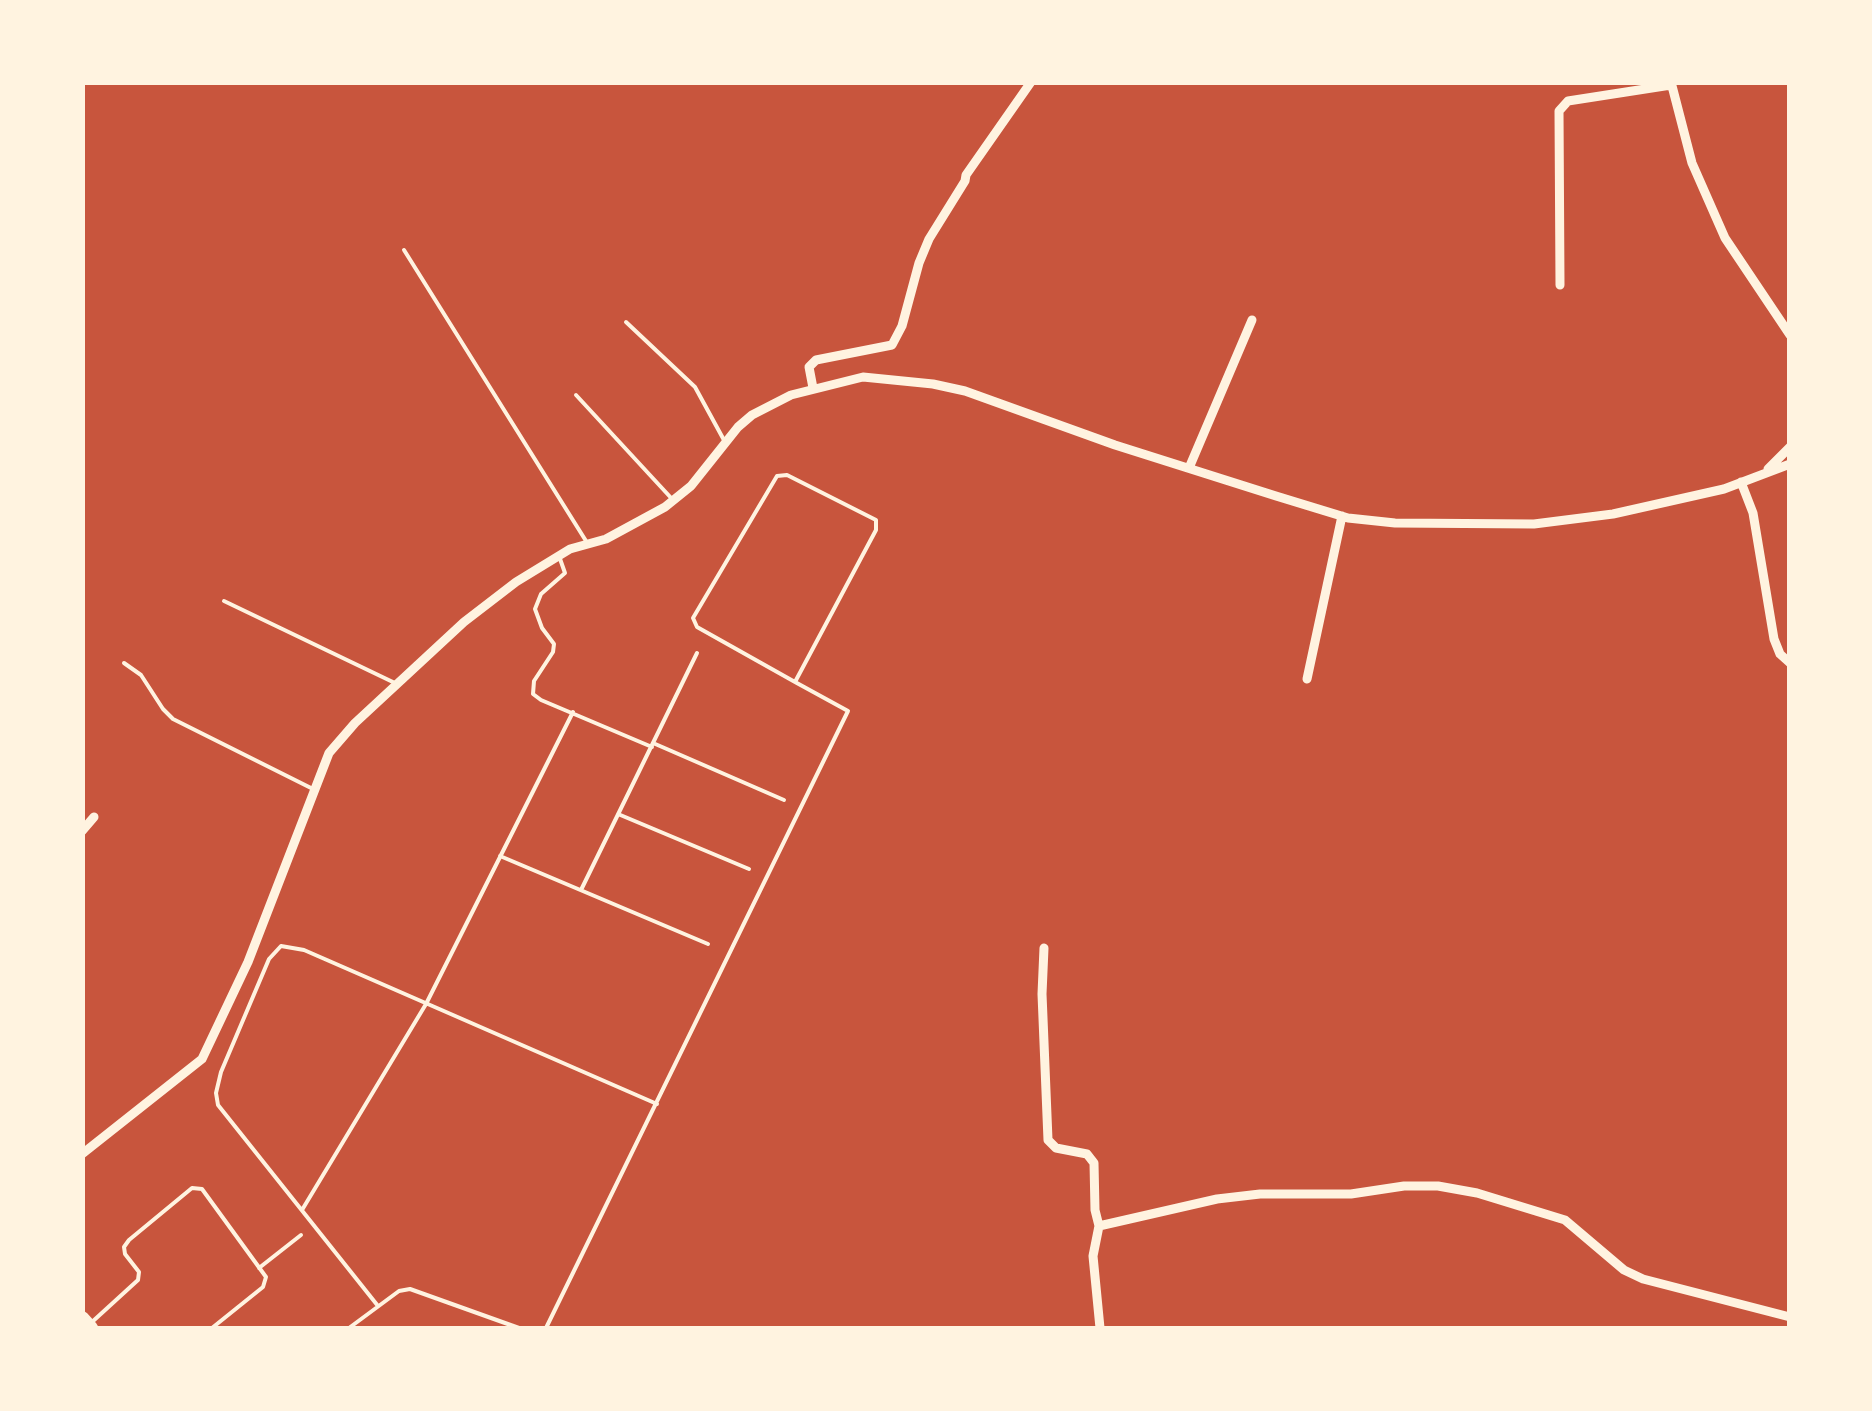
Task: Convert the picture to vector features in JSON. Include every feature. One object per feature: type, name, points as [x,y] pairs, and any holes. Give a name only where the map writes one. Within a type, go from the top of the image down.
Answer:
[{"type":"street","points":[[813,388],[809,367],[816,360],[892,345],[902,326],[918,263],[930,239],[966,175],[1031,82]]},
{"type":"street","points":[[1560,284],[1560,111],[1568,101],[1671,84],[1692,163],[1724,238],[1790,334]]},
{"type":"street","points":[[1189,468],[1252,320]]},
{"type":"street","points":[[82,1154],[202,1059],[266,918],[329,753],[464,622],[516,582],[570,549],[606,539],[673,500],[691,486],[752,415],[790,396],[863,377],[933,384],[1342,516],[1395,524],[1534,524],[1613,514],[1695,497],[1790,464]]},
{"type":"street","points":[[1766,470],[1790,447]]},
{"type":"street","points":[[1741,482],[1753,513],[1774,639],[1780,654],[1790,663]]},
{"type":"street","points":[[1307,679],[1342,516]]},
{"type":"street","points":[[82,831],[94,817]]},
{"type":"street","points":[[1044,948],[1048,1140],[1056,1148],[1088,1154],[1094,1162],[1098,1226],[1093,1256],[1100,1328]]},
{"type":"street","points":[[1098,1226],[1217,1199],[1438,1186],[1565,1220],[1624,1270],[1643,1279],[1790,1316]]},
{"type":"lane","points":[[404,250],[588,545]]},
{"type":"lane","points":[[626,322],[695,386],[725,442]]},
{"type":"lane","points":[[576,395],[673,500]]},
{"type":"lane","points":[[546,1328],[848,712],[697,627],[692,618],[777,476],[787,475],[876,520],[876,530],[795,682]]},
{"type":"lane","points":[[560,556],[565,573],[541,594],[536,609],[542,628],[554,644],[534,681],[533,694],[784,800]]},
{"type":"lane","points":[[224,600],[397,684]]},
{"type":"lane","points":[[582,890],[697,654]]},
{"type":"lane","points":[[124,663],[141,675],[173,719],[314,789]]},
{"type":"lane","points":[[302,1210],[426,1004],[573,712]]},
{"type":"lane","points":[[618,814],[749,869]]},
{"type":"lane","points":[[500,856],[708,944]]},
{"type":"lane","points":[[378,1306],[218,1105],[220,1072],[268,959],[281,946],[304,950],[657,1104]]},
{"type":"lane","points":[[87,1324],[138,1280],[139,1272],[124,1254],[129,1240],[192,1188],[202,1189],[266,1277],[263,1288],[212,1328]]},
{"type":"lane","points":[[260,1268],[301,1236]]},
{"type":"lane","points":[[349,1328],[399,1291],[410,1290],[519,1328]]}]
